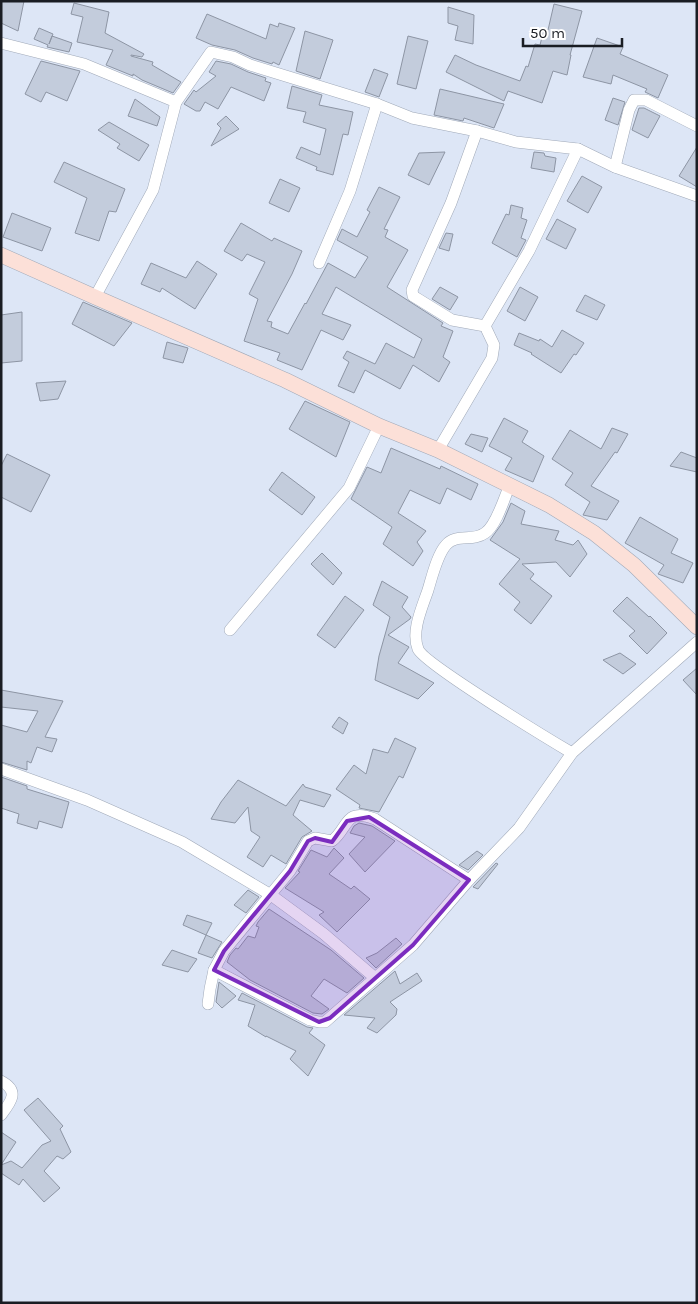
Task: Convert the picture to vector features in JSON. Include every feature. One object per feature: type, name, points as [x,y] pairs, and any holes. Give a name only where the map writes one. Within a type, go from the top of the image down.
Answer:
[{"type":"street","points":[[1,43],[84,64],[176,102]]},
{"type":"street","points":[[94,298],[153,190],[176,102],[211,52],[377,104],[412,118],[477,131],[516,142],[578,149],[615,167],[696,193]]},
{"type":"street","points":[[615,167],[628,110],[634,100],[646,100],[697,126]]},
{"type":"street","points":[[319,263],[350,191],[377,104]]},
{"type":"street","points":[[477,131],[451,203],[413,284],[412,293],[418,299],[452,320],[485,326]]},
{"type":"street","points":[[485,326],[529,251],[578,149]]},
{"type":"street","points":[[1,255],[94,298],[286,380],[379,426],[438,450],[509,487],[549,505],[594,533],[634,565],[697,627]]},
{"type":"street","points":[[438,450],[494,354],[494,345],[485,326]]},
{"type":"street","points":[[230,630],[349,488],[379,426]]},
{"type":"street","points":[[509,487],[492,526],[487,532],[473,538],[451,540],[445,546],[435,569],[418,620],[417,647],[420,653],[441,670],[572,753]]},
{"type":"street","points":[[214,970],[310,1020],[325,1022],[374,977],[413,945],[468,880],[519,828],[572,753],[697,642]]},
{"type":"street","points":[[1,769],[87,800],[182,842],[271,895],[324,934],[374,977]]},
{"type":"street","points":[[208,1004],[214,970],[224,951],[290,871],[308,841],[315,838],[332,841],[337,837],[347,820],[356,816],[375,819],[468,880]]},
{"type":"street","points":[[1,1080],[7,1084],[12,1093],[11,1102],[1,1115]]},
{"type":"highlighted area","points":[[369,817],[469,880],[413,945],[330,1018],[319,1022],[214,970],[224,951],[290,871],[308,841],[315,838],[332,842],[347,821]]},
{"type":"building","points":[[1,1],[24,1],[18,31],[1,23]]},
{"type":"building","points":[[74,3],[109,12],[105,33],[144,54],[142,57],[131,56],[153,62],[152,65],[181,82],[173,93],[142,80],[133,74],[133,76],[106,65],[113,50],[77,42],[83,17],[71,14]]},
{"type":"building","points":[[554,4],[582,11],[570,55],[567,75],[553,71],[542,103],[508,91],[504,101],[446,72],[455,55],[520,81],[526,66],[528,67],[535,44],[540,45],[544,29],[548,30]]},
{"type":"building","points":[[448,7],[474,15],[473,44],[455,40],[458,26],[448,23]]},
{"type":"building","points":[[207,14],[266,39],[270,24],[278,27],[279,23],[295,28],[279,65],[273,62],[272,64],[196,38]]},
{"type":"building","points":[[39,28],[53,34],[52,36],[72,43],[69,52],[47,47],[48,45],[34,39]]},
{"type":"building","points":[[305,31],[333,40],[320,79],[296,71]]},
{"type":"building","points":[[408,36],[428,41],[416,89],[397,84]]},
{"type":"building","points":[[597,38],[623,47],[620,54],[668,75],[658,98],[645,92],[647,89],[613,75],[611,84],[583,77]]},
{"type":"building","points":[[41,61],[80,71],[67,101],[46,92],[41,102],[25,94]]},
{"type":"building","points":[[216,61],[231,64],[266,78],[265,81],[271,83],[264,101],[231,87],[218,109],[205,102],[200,111],[196,111],[184,104],[194,90],[196,92],[216,76],[209,72]]},
{"type":"building","points":[[374,69],[388,74],[379,97],[365,92]]},
{"type":"building","points":[[292,86],[322,95],[319,105],[353,112],[348,135],[343,134],[333,175],[316,170],[317,167],[296,158],[301,147],[320,155],[326,129],[303,122],[306,112],[287,108]]},
{"type":"building","points":[[440,89],[504,104],[494,128],[464,118],[463,121],[434,115]]},
{"type":"building","points":[[613,98],[625,102],[618,125],[605,120]]},
{"type":"building","points":[[135,99],[160,117],[157,126],[128,116]]},
{"type":"building","points":[[639,108],[644,108],[660,116],[648,138],[632,130]]},
{"type":"building","points":[[226,116],[239,129],[211,146],[221,128],[217,124]]},
{"type":"building","points":[[109,122],[149,145],[139,161],[117,148],[120,144],[98,130]]},
{"type":"building","points":[[697,147],[697,187],[679,176]]},
{"type":"building","points":[[445,152],[429,185],[408,175],[419,153]]},
{"type":"building","points":[[534,152],[544,153],[545,156],[556,158],[554,172],[531,168]]},
{"type":"building","points":[[64,162],[125,189],[116,212],[109,211],[99,241],[75,233],[87,198],[54,182]]},
{"type":"building","points":[[582,176],[602,187],[588,213],[567,201]]},
{"type":"building","points":[[280,179],[300,188],[289,212],[269,203]]},
{"type":"building","points":[[379,187],[400,197],[384,229],[388,230],[385,237],[408,250],[387,287],[443,323],[441,326],[453,331],[443,357],[450,362],[439,382],[413,365],[400,389],[365,370],[354,393],[338,386],[349,362],[343,358],[347,351],[375,364],[386,343],[414,358],[422,339],[336,287],[322,314],[351,325],[343,340],[321,330],[302,370],[277,360],[280,353],[244,341],[258,299],[249,294],[265,262],[247,254],[242,261],[224,251],[241,223],[272,241],[274,238],[302,251],[267,321],[272,322],[271,327],[288,334],[328,263],[355,278],[368,257],[337,240],[342,229],[357,237],[370,212],[367,210]]},
{"type":"building","points":[[511,205],[523,208],[521,218],[527,220],[521,238],[526,240],[517,257],[492,243],[506,214],[509,215]]},
{"type":"building","points":[[12,213],[51,228],[42,251],[3,237]]},
{"type":"building","points":[[557,219],[576,229],[566,249],[546,239]]},
{"type":"building","points":[[446,233],[453,234],[449,251],[439,248]]},
{"type":"building","points":[[197,261],[217,274],[195,309],[162,288],[160,292],[141,284],[151,263],[186,278]]},
{"type":"building","points":[[440,287],[458,297],[450,310],[432,299]]},
{"type":"building","points":[[520,287],[538,297],[525,321],[507,311]]},
{"type":"building","points":[[585,295],[605,305],[597,320],[576,311]]},
{"type":"building","points":[[83,302],[132,323],[114,346],[72,324]]},
{"type":"building","points":[[22,312],[22,361],[1,363],[1,315]]},
{"type":"building","points":[[562,330],[584,343],[561,373],[532,353],[514,345],[519,333],[539,341],[540,339],[552,347]]},
{"type":"building","points":[[167,342],[188,348],[183,363],[163,358]]},
{"type":"building","points":[[66,381],[58,399],[40,401],[36,383]]},
{"type":"building","points":[[305,401],[350,422],[336,457],[289,429]]},
{"type":"building","points":[[504,418],[528,431],[522,442],[544,456],[533,482],[505,470],[512,458],[489,446]]},
{"type":"building","points":[[612,428],[628,434],[617,453],[615,452],[591,486],[619,501],[607,520],[583,515],[590,502],[565,485],[573,473],[552,459],[570,430],[601,449]]},
{"type":"building","points":[[471,434],[488,438],[482,452],[465,444]]},
{"type":"building","points":[[391,448],[440,469],[441,466],[478,484],[471,500],[447,488],[440,504],[410,490],[398,513],[426,531],[417,542],[423,551],[413,566],[383,544],[392,527],[351,499],[367,467],[381,473]]},
{"type":"building","points":[[681,452],[697,458],[697,472],[670,466]]},
{"type":"building","points":[[7,454],[50,475],[31,512],[1,497],[1,466]]},
{"type":"building","points":[[282,472],[315,497],[302,515],[269,490]]},
{"type":"building","points":[[511,503],[525,511],[521,524],[559,531],[555,540],[573,545],[578,540],[587,554],[570,577],[556,562],[522,564],[534,574],[530,579],[552,596],[531,624],[514,610],[520,602],[499,584],[520,559],[490,540],[503,522]]},
{"type":"building","points":[[640,517],[678,539],[671,553],[693,563],[683,583],[658,574],[664,565],[625,543]]},
{"type":"building","points":[[322,553],[342,573],[333,585],[311,564]]},
{"type":"building","points":[[382,581],[408,597],[402,607],[411,617],[410,619],[388,635],[409,647],[398,663],[434,683],[418,699],[375,680],[379,656],[390,617],[373,605]]},
{"type":"building","points":[[345,596],[364,610],[335,648],[317,635]]},
{"type":"building","points":[[627,597],[667,633],[647,654],[629,636],[635,631],[613,611]]},
{"type":"building","points":[[620,653],[636,664],[623,674],[603,660]]},
{"type":"building","points":[[697,668],[697,695],[683,680]]},
{"type":"building","points":[[1,690],[63,701],[45,737],[57,739],[52,752],[37,747],[31,763],[27,761],[27,770],[1,762],[1,725],[27,732],[38,711],[1,707]]},
{"type":"building","points":[[339,717],[348,723],[343,734],[332,727]]},
{"type":"building","points":[[395,738],[416,748],[403,778],[399,776],[379,812],[359,808],[360,805],[336,789],[354,765],[366,774],[373,749],[388,753]]},
{"type":"building","points":[[1,777],[27,786],[27,789],[69,802],[62,828],[39,821],[37,829],[17,823],[19,814],[1,808]]},
{"type":"building","points":[[238,780],[286,806],[303,784],[305,787],[331,795],[324,807],[300,800],[293,815],[312,831],[302,837],[286,864],[271,855],[263,867],[247,857],[260,837],[251,831],[248,807],[235,823],[211,819]]},
{"type":"building","points":[[359,823],[372,826],[395,841],[365,872],[349,854],[365,837],[350,833],[354,826]]},
{"type":"building","points":[[334,848],[344,858],[329,874],[351,889],[354,886],[370,899],[337,932],[319,915],[324,912],[285,888],[300,872],[298,871],[311,850],[327,857]]},
{"type":"building","points":[[477,851],[483,855],[468,870],[459,865]]},
{"type":"building","points":[[496,863],[498,864],[478,889],[473,887]]},
{"type":"building","points":[[248,890],[259,897],[246,913],[234,905]]},
{"type":"building","points":[[269,909],[331,950],[364,978],[347,993],[324,979],[311,996],[329,1009],[322,1014],[313,1013],[250,980],[227,962],[230,955],[236,948],[238,949],[248,936],[255,938],[259,927],[256,926]]},
{"type":"building","points":[[187,915],[212,923],[206,935],[183,925]]},
{"type":"building","points":[[206,935],[222,942],[212,958],[198,953]]},
{"type":"building","points":[[396,938],[402,944],[376,968],[366,958],[377,953]]},
{"type":"building","points":[[172,950],[197,959],[188,972],[162,965]]},
{"type":"building","points":[[395,971],[400,984],[417,973],[422,981],[390,1002],[397,1009],[396,1015],[377,1033],[367,1028],[375,1018],[344,1015]]},
{"type":"building","points":[[219,982],[236,996],[222,1008],[216,1002]]},
{"type":"building","points":[[242,993],[307,1027],[313,1028],[309,1033],[325,1045],[308,1076],[290,1059],[296,1051],[248,1026],[255,1005],[238,1000]]},
{"type":"building","points":[[38,1098],[63,1126],[60,1129],[71,1152],[63,1159],[57,1156],[44,1171],[60,1188],[44,1202],[23,1179],[19,1185],[1,1173],[1,1165],[11,1161],[22,1168],[42,1145],[51,1141],[24,1110]]},
{"type":"building","points":[[1,1132],[16,1142],[1,1165]]}]
